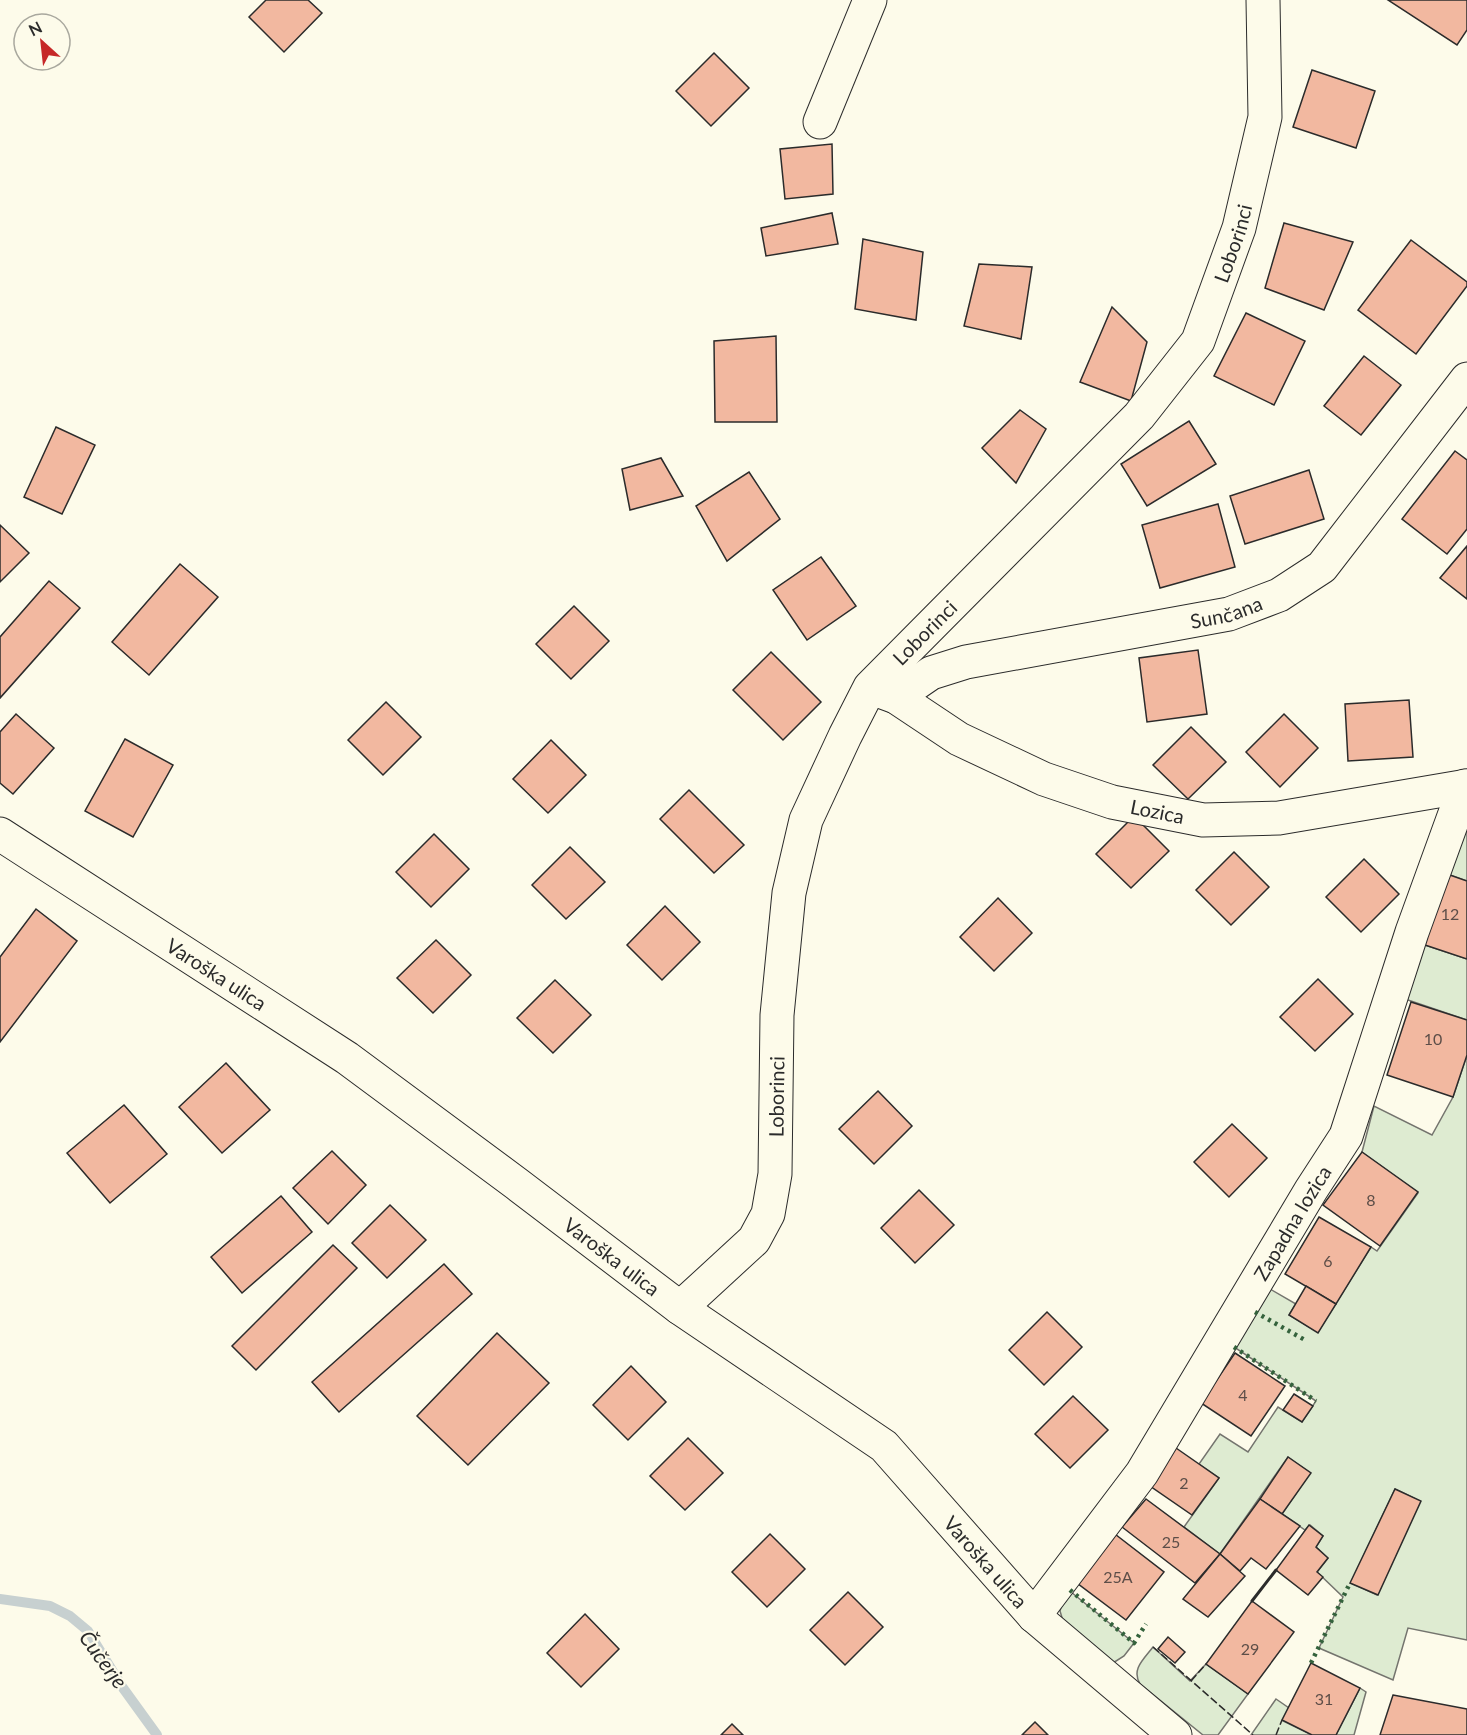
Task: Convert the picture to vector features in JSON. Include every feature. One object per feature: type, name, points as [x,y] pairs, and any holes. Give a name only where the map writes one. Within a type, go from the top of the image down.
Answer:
[{"type":"street","points":[[820,122],[870,0]]},
{"type":"street","name":"Loborinci","points":[[680,1308],[754,1240],[768,1214],[775,1174],[777,1015],[789,892],[806,820],[883,692],[1139,416],[1198,341],[1239,228],[1265,117],[1263,0]]},
{"type":"street","name":"Sunčana","points":[[883,692],[966,662],[1229,614],[1279,595],[1322,567],[1467,379]]},
{"type":"street","name":"Lozica","points":[[883,692],[959,739],[1044,780],[1112,802],[1203,820],[1280,818],[1466,786]]},
{"type":"street","name":"Zapadna lozica","points":[[1034,1616],[1142,1473],[1305,1200],[1346,1136],[1412,932],[1466,786]]},
{"type":"street","name":"Varoška ulica","points":[[0,834],[347,1058],[680,1308],[884,1446],[1034,1616],[1175,1735]]},
{"type":"green space","points":[[1467,818],[1467,881],[1447,874]]},
{"type":"green space","points":[[1422,944],[1467,959],[1467,1020],[1405,999]]},
{"type":"green space","points":[[1467,1055],[1467,1640],[1408,1628],[1393,1680],[1319,1648],[1343,1597],[1317,1572],[1328,1558],[1316,1547],[1323,1536],[1310,1525],[1305,1530],[1282,1514],[1310,1473],[1288,1457],[1220,1554],[1184,1527],[1219,1478],[1199,1464],[1220,1434],[1248,1452],[1278,1407],[1302,1422],[1316,1401],[1234,1347],[1270,1289],[1296,1304],[1289,1315],[1318,1332],[1371,1247],[1377,1251],[1418,1193],[1362,1152],[1374,1106],[1432,1135],[1453,1097]],"holes":[[[1395,1489],[1420,1501],[1377,1595],[1351,1583]]]},
{"type":"green space","points":[[1071,1592],[1134,1643],[1124,1656],[1113,1663],[1063,1621],[1060,1611],[1064,1595]]},
{"type":"green space","points":[[1153,1647],[1190,1681],[1206,1664],[1248,1694],[1218,1735],[1203,1735],[1140,1684],[1138,1669]]},
{"type":"green space","points":[[1360,1688],[1366,1692],[1354,1735],[1336,1735]]},
{"type":"green space","points":[[1276,1699],[1289,1708],[1283,1721],[1312,1735],[1251,1735]]},
{"type":"building","points":[[266,0],[308,0],[322,13],[284,52],[249,17]]},
{"type":"building","points":[[1388,0],[1467,0],[1467,30],[1457,45]]},
{"type":"building","points":[[714,53],[749,88],[711,126],[676,91]]},
{"type":"building","points":[[1312,70],[1375,91],[1356,148],[1293,127]]},
{"type":"building","points":[[832,144],[833,194],[785,199],[780,149]]},
{"type":"building","points":[[832,213],[838,244],[766,256],[761,228]]},
{"type":"building","points":[[1284,223],[1353,242],[1324,310],[1265,288]]},
{"type":"building","points":[[863,239],[923,252],[916,320],[855,309]]},
{"type":"building","points":[[1411,240],[1467,282],[1467,286],[1416,354],[1358,310]]},
{"type":"building","points":[[979,264],[1032,267],[1021,339],[964,326]]},
{"type":"building","points":[[1112,307],[1147,342],[1131,401],[1080,382]]},
{"type":"building","points":[[1246,313],[1305,341],[1274,405],[1214,376]]},
{"type":"building","points":[[776,336],[777,422],[715,422],[714,341]]},
{"type":"building","points":[[1364,356],[1401,385],[1361,435],[1324,406]]},
{"type":"building","points":[[1020,410],[1046,429],[1016,483],[982,448]]},
{"type":"building","points":[[1189,421],[1216,464],[1147,506],[1121,464]]},
{"type":"building","points":[[56,427],[95,445],[62,514],[24,497]]},
{"type":"building","points":[[1455,451],[1467,460],[1467,529],[1447,554],[1402,519]]},
{"type":"building","points":[[661,458],[683,496],[630,510],[622,469]]},
{"type":"building","points":[[1309,470],[1324,519],[1245,544],[1230,496]]},
{"type":"building","points":[[749,472],[780,519],[727,561],[696,506]]},
{"type":"building","points":[[1218,504],[1235,567],[1160,588],[1142,525]]},
{"type":"building","points":[[0,525],[29,553],[0,582]]},
{"type":"building","points":[[1467,546],[1467,599],[1440,578]]},
{"type":"building","points":[[821,557],[856,606],[807,640],[773,590]]},
{"type":"building","points":[[180,564],[218,597],[149,675],[112,642]]},
{"type":"building","points":[[49,581],[80,608],[0,698],[0,637]]},
{"type":"building","points":[[574,606],[609,641],[571,679],[536,644]]},
{"type":"building","points":[[1198,650],[1207,714],[1147,722],[1139,658]]},
{"type":"building","points":[[771,652],[821,702],[783,740],[733,690]]},
{"type":"building","points":[[1409,700],[1413,757],[1348,761],[1345,704]]},
{"type":"building","points":[[386,702],[421,737],[383,775],[348,740]]},
{"type":"building","points":[[16,714],[54,748],[13,794],[0,783],[0,732]]},
{"type":"building","points":[[1284,714],[1318,748],[1280,787],[1246,752]]},
{"type":"building","points":[[1191,727],[1226,762],[1188,799],[1153,765]]},
{"type":"building","points":[[125,739],[173,765],[133,837],[85,811]]},
{"type":"building","points":[[551,740],[586,775],[548,813],[513,779]]},
{"type":"building","points":[[689,790],[744,845],[714,873],[660,819]]},
{"type":"building","points":[[1134,816],[1169,851],[1131,888],[1096,854]]},
{"type":"building","points":[[434,834],[469,869],[431,907],[396,872]]},
{"type":"building","points":[[570,847],[605,882],[566,919],[532,885]]},
{"type":"building","points":[[1234,852],[1269,887],[1231,925],[1196,890]]},
{"type":"building","points":[[1364,859],[1399,894],[1361,932],[1326,897]]},
{"type":"building","points":[[1447,874],[1467,881],[1467,959],[1422,944]]},
{"type":"building","points":[[998,898],[1032,933],[994,971],[960,937]]},
{"type":"building","points":[[665,906],[700,942],[662,980],[627,945]]},
{"type":"building","points":[[36,909],[77,941],[0,1042],[0,957]]},
{"type":"building","points":[[436,940],[471,975],[433,1013],[397,978]]},
{"type":"building","points":[[1318,979],[1353,1014],[1315,1051],[1280,1017]]},
{"type":"building","points":[[555,980],[591,1015],[553,1053],[517,1018]]},
{"type":"building","points":[[1411,1002],[1467,1020],[1467,1055],[1453,1097],[1387,1075]]},
{"type":"building","points":[[226,1063],[270,1110],[222,1153],[179,1107]]},
{"type":"building","points":[[878,1091],[912,1126],[874,1164],[839,1129]]},
{"type":"building","points":[[124,1105],[167,1154],[110,1203],[67,1153]]},
{"type":"building","points":[[1232,1124],[1267,1158],[1229,1197],[1194,1162]]},
{"type":"building","points":[[332,1151],[366,1185],[328,1224],[293,1188]]},
{"type":"building","points":[[1362,1152],[1418,1192],[1380,1246],[1323,1205]]},
{"type":"building","points":[[919,1190],[954,1225],[915,1263],[881,1228]]},
{"type":"building","points":[[281,1196],[312,1232],[242,1293],[211,1257]]},
{"type":"building","points":[[390,1205],[426,1240],[387,1278],[352,1243]]},
{"type":"building","points":[[1319,1217],[1371,1247],[1336,1304],[1285,1274]]},
{"type":"building","points":[[333,1245],[357,1268],[256,1370],[232,1346]]},
{"type":"building","points":[[444,1264],[472,1294],[339,1412],[312,1382]]},
{"type":"building","points":[[1306,1286],[1336,1304],[1318,1333],[1289,1315]]},
{"type":"building","points":[[1047,1312],[1082,1347],[1044,1385],[1009,1350]]},
{"type":"building","points":[[497,1333],[549,1383],[468,1465],[417,1416]]},
{"type":"building","points":[[1235,1353],[1285,1386],[1251,1436],[1201,1403]]},
{"type":"building","points":[[631,1366],[666,1402],[628,1440],[593,1405]]},
{"type":"building","points":[[1294,1394],[1313,1406],[1302,1422],[1283,1410]]},
{"type":"building","points":[[1073,1396],[1108,1430],[1070,1468],[1035,1434]]},
{"type":"building","points":[[688,1438],[723,1473],[685,1510],[650,1476]]},
{"type":"building","points":[[1176,1448],[1219,1478],[1192,1515],[1150,1486]]},
{"type":"building","points":[[1288,1457],[1311,1473],[1282,1514],[1260,1499]]},
{"type":"building","points":[[1395,1489],[1421,1501],[1378,1595],[1350,1583]]},
{"type":"building","points":[[1146,1499],[1220,1554],[1195,1583],[1122,1527]]},
{"type":"building","points":[[1260,1499],[1300,1526],[1266,1569],[1251,1558],[1240,1571],[1220,1554]]},
{"type":"building","points":[[1309,1525],[1323,1536],[1316,1547],[1328,1558],[1317,1572],[1323,1577],[1308,1595],[1276,1570]]},
{"type":"building","points":[[1111,1531],[1164,1572],[1126,1620],[1073,1580]]},
{"type":"building","points":[[770,1534],[805,1569],[767,1607],[732,1572]]},
{"type":"building","points":[[1220,1554],[1245,1576],[1208,1617],[1183,1599]]},
{"type":"building","points":[[848,1592],[883,1627],[845,1665],[810,1630]]},
{"type":"building","points":[[1252,1601],[1294,1632],[1248,1694],[1206,1664]]},
{"type":"building","points":[[585,1614],[619,1649],[581,1687],[547,1653]]},
{"type":"building","points":[[1168,1637],[1185,1652],[1175,1663],[1158,1649]]},
{"type":"building","points":[[1311,1663],[1360,1688],[1336,1735],[1312,1735],[1282,1720]]},
{"type":"building","points":[[1393,1695],[1467,1709],[1467,1735],[1380,1735]]},
{"type":"building","points":[[1035,1722],[1048,1735],[1022,1735]]},
{"type":"building","points":[[732,1724],[743,1735],[721,1735]]},
{"type":"waterway","name":"Čučerje","points":[[0,1599],[50,1606],[70,1616],[88,1631],[123,1688],[157,1735]]},
{"type":"hedge","points":[[1255,1312],[1305,1340]]},
{"type":"hedge","points":[[1234,1347],[1316,1401]]},
{"type":"hedge","points":[[1311,1663],[1350,1583]]},
{"type":"hedge","points":[[1070,1590],[1134,1643],[1146,1624]]},
{"type":"fence","points":[[1153,1647],[1253,1735]]},
{"type":"fence","points":[[1191,1681],[1206,1664]]},
{"type":"fence","points":[[1276,1735],[1282,1720]]},
{"type":"wall","points":[[1252,1601],[1276,1570]]}]
